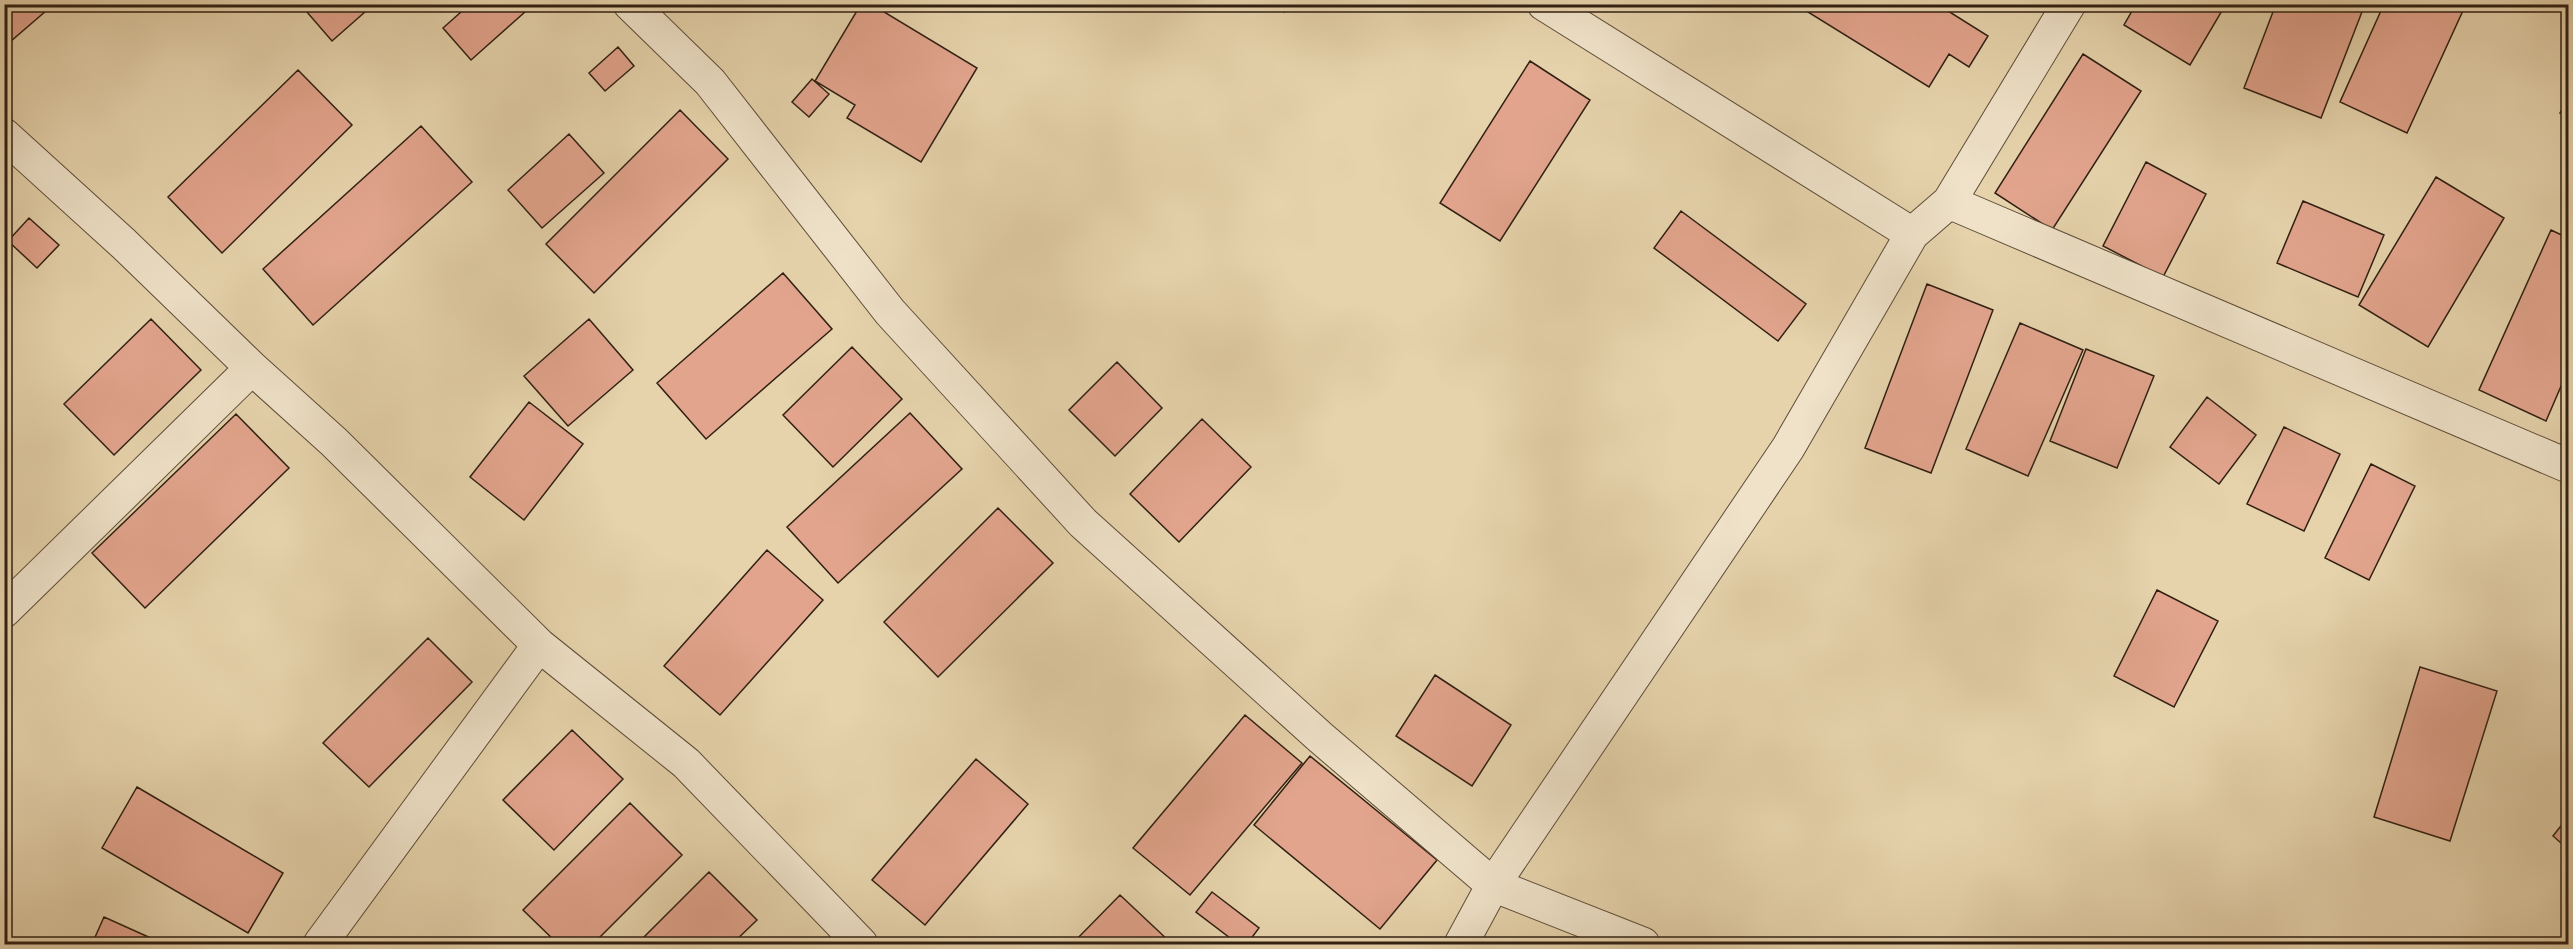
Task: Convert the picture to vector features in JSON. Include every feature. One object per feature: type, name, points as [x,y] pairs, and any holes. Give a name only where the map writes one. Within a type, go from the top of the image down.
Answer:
[{"type":"street","points":[[630,4],[710,82],[890,312],[1083,523],[1320,737],[1493,885],[1643,945]]},
{"type":"street","points":[[1544,4],[1912,234]]},
{"type":"street","points":[[1461,945],[1493,885],[1788,448],[1912,234],[1949,202],[2069,4]]},
{"type":"street","points":[[4,135],[124,244],[252,368],[334,442],[539,645],[686,764],[861,945]]},
{"type":"street","points":[[1949,202],[2568,466]]},
{"type":"street","points":[[4,611],[252,368]]},
{"type":"street","points":[[320,945],[539,645]]},
{"type":"building","points":[[4,4],[54,4],[4,47]]},
{"type":"building","points":[[300,4],[374,4],[332,41]]},
{"type":"building","points":[[470,4],[534,4],[471,60],[443,28]]},
{"type":"building","points":[[861,4],[871,4],[977,68],[921,162],[847,118],[855,105],[815,81]]},
{"type":"building","points":[[1275,4],[1291,4],[1284,12]]},
{"type":"building","points":[[1795,4],[1937,4],[1988,36],[1969,67],[1949,54],[1929,87]]},
{"type":"building","points":[[2136,4],[2226,4],[2190,65],[2124,25]]},
{"type":"building","points":[[2276,4],[2365,4],[2321,118],[2244,88]]},
{"type":"building","points":[[2384,4],[2466,4],[2407,133],[2340,102]]},
{"type":"building","points":[[618,47],[634,66],[605,91],[589,73]]},
{"type":"building","points":[[2083,54],[2141,91],[2052,230],[1995,193]]},
{"type":"building","points":[[1530,61],[1590,100],[1500,241],[1440,203]]},
{"type":"building","points":[[298,70],[352,125],[222,253],[168,197]]},
{"type":"building","points":[[812,79],[829,94],[809,117],[792,102]]},
{"type":"building","points":[[2568,97],[2568,116],[2560,113]]},
{"type":"building","points":[[680,110],[728,159],[594,293],[546,244]]},
{"type":"building","points":[[421,126],[472,182],[313,325],[263,269]]},
{"type":"building","points":[[569,134],[604,173],[542,228],[508,190]]},
{"type":"building","points":[[2146,162],[2206,194],[2163,277],[2103,246]]},
{"type":"building","points":[[2436,177],[2504,218],[2428,347],[2359,305]]},
{"type":"building","points":[[2303,201],[2384,235],[2358,297],[2277,263]]},
{"type":"building","points":[[1681,211],[1806,304],[1778,341],[1654,248]]},
{"type":"building","points":[[29,218],[59,245],[37,268],[8,241]]},
{"type":"building","points":[[2551,230],[2568,238],[2568,370],[2546,421],[2479,390]]},
{"type":"building","points":[[783,273],[832,329],[706,439],[657,383]]},
{"type":"building","points":[[1927,284],[1993,310],[1931,473],[1865,448]]},
{"type":"building","points":[[151,319],[201,370],[114,455],[64,404]]},
{"type":"building","points":[[589,319],[633,370],[568,426],[524,376]]},
{"type":"building","points":[[2020,323],[2083,350],[2028,476],[1966,449]]},
{"type":"building","points":[[852,347],[902,399],[833,467],[783,415]]},
{"type":"building","points":[[2086,349],[2154,376],[2117,468],[2050,441]]},
{"type":"building","points":[[1117,362],[1162,408],[1115,456],[1069,410]]},
{"type":"building","points":[[2207,397],[2256,435],[2219,484],[2170,447]]},
{"type":"building","points":[[529,402],[583,444],[524,520],[470,477]]},
{"type":"building","points":[[910,413],[962,469],[838,583],[787,527]]},
{"type":"building","points":[[236,414],[289,468],[145,608],[92,553]]},
{"type":"building","points":[[1202,419],[1251,467],[1179,542],[1130,494]]},
{"type":"building","points":[[2284,427],[2340,454],[2304,531],[2247,504]]},
{"type":"building","points":[[2371,464],[2415,486],[2369,580],[2325,558]]},
{"type":"building","points":[[998,508],[1053,563],[938,677],[884,622]]},
{"type":"building","points":[[767,550],[823,600],[720,715],[664,666]]},
{"type":"building","points":[[2157,590],[2218,621],[2174,707],[2114,676]]},
{"type":"building","points":[[428,638],[472,682],[369,787],[323,743]]},
{"type":"building","points":[[2420,667],[2497,691],[2450,841],[2374,817]]},
{"type":"building","points":[[1435,675],[1511,725],[1472,786],[1396,736]]},
{"type":"building","points":[[1245,715],[1302,763],[1190,895],[1133,848]]},
{"type":"building","points":[[572,730],[623,779],[554,850],[503,800]]},
{"type":"building","points":[[1310,756],[1437,860],[1380,929],[1254,825]]},
{"type":"building","points":[[976,759],[1028,804],[925,925],[872,880]]},
{"type":"building","points":[[137,787],[283,873],[248,933],[102,848]]},
{"type":"building","points":[[630,803],[682,855],[593,944],[558,944],[523,910]]},
{"type":"building","points":[[2568,817],[2568,849],[2553,836]]},
{"type":"building","points":[[709,872],[757,920],[732,944],[637,944]]},
{"type":"building","points":[[1212,892],[1259,928],[1247,944],[1238,944],[1196,912]]},
{"type":"building","points":[[1120,895],[1170,942],[1168,944],[1072,944]]},
{"type":"building","points":[[104,917],[164,944],[92,944]]},
{"type":"building","points":[[2350,938],[2361,944],[2346,944]]}]
